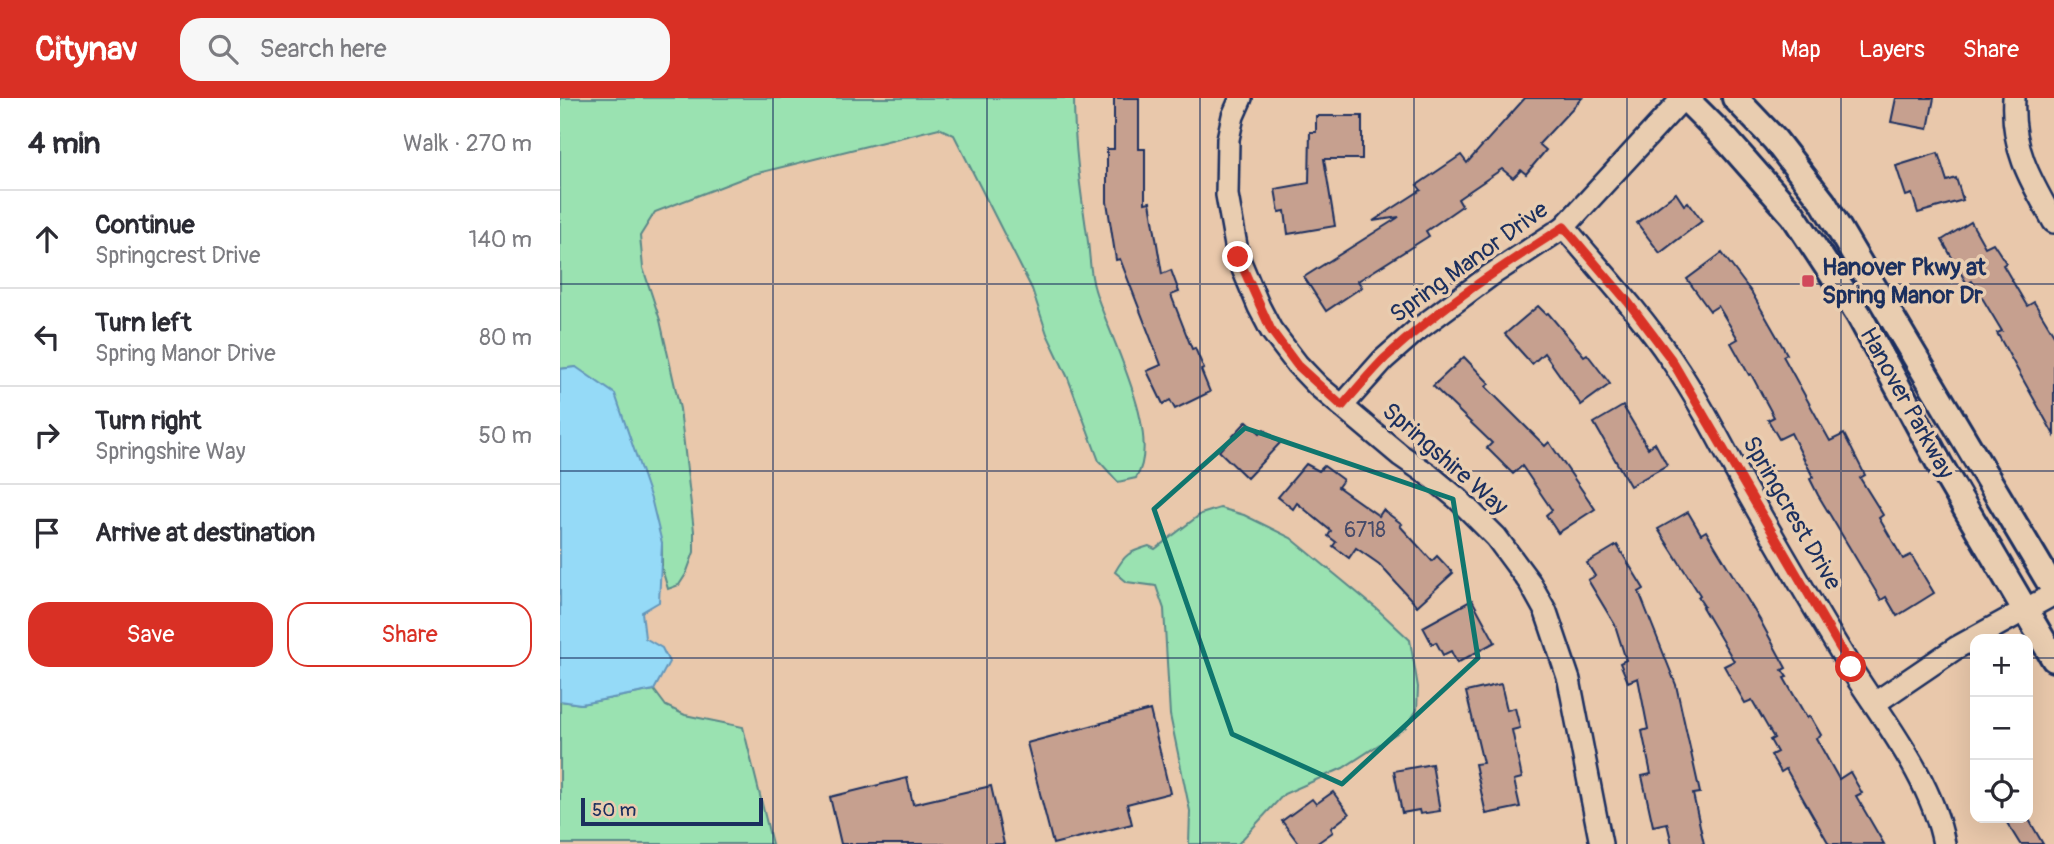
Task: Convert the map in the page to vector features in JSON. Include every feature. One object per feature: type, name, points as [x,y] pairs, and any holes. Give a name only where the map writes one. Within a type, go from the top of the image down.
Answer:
[{"type":"street","name":"Springshire Way","points":[[1241,98],[1229,128],[1227,195],[1238,257],[1271,330],[1297,365],[1342,406],[1458,499],[1496,537],[1530,583],[1546,612],[1569,680],[1601,844]]},
{"type":"street","name":"Spring Manor Drive","points":[[1342,406],[1383,360],[1417,330],[1491,275],[1564,227],[1684,98]]},
{"type":"street","name":"Hanover Parkway","points":[[1684,98],[1725,138],[1793,215],[1859,315],[1939,463],[2054,659]]},
{"type":"street","name":"Hanover Parkway","points":[[1735,98],[1775,140],[1823,202],[2054,592]]},
{"type":"street","points":[[2014,98],[2013,120],[2021,157],[2029,178],[2054,222]]},
{"type":"street","name":"Springcrest Drive","points":[[1564,227],[1628,302],[1671,359],[1928,797],[1944,844]]},
{"type":"street","points":[[1875,703],[1956,648],[2054,592]]},
{"type":"highlighted area","points":[[1245,428],[1453,499],[1478,658],[1342,784],[1232,734],[1154,509]]},
{"type":"green space","points":[[560,98],[1074,98],[1078,170],[1092,278],[1139,412],[1143,460],[1136,478],[1118,482],[1099,461],[1068,378],[1047,334],[1032,289],[954,135],[939,128],[754,174],[655,212],[640,236],[643,268],[660,320],[680,409],[694,531],[694,552],[686,574],[679,585],[668,589],[662,569],[662,543],[576,367],[560,369]]},
{"type":"green space","points":[[1220,508],[1244,515],[1291,538],[1410,640],[1418,687],[1417,710],[1406,727],[1343,768],[1284,794],[1238,844],[1189,844],[1190,811],[1170,715],[1164,609],[1156,586],[1127,582],[1115,572],[1132,552],[1149,546],[1155,549],[1201,514]]},
{"type":"green space","points":[[654,690],[666,706],[685,715],[743,727],[772,844],[560,844],[560,701],[581,704]]},
{"type":"water","points":[[576,367],[615,394],[652,502],[662,543],[659,602],[642,612],[645,638],[662,648],[669,662],[654,690],[581,704],[560,701],[560,369]]},
{"type":"building","points":[[1114,98],[1139,98],[1139,149],[1145,149],[1145,203],[1150,202],[1162,274],[1171,270],[1179,292],[1171,295],[1192,349],[1195,348],[1204,369],[1201,370],[1210,392],[1175,409],[1170,400],[1163,404],[1147,371],[1161,365],[1120,259],[1116,260],[1107,202],[1107,149],[1114,149]]},
{"type":"building","points":[[1525,98],[1582,98],[1539,144],[1546,150],[1526,174],[1521,170],[1513,178],[1502,169],[1458,199],[1462,206],[1426,231],[1429,236],[1358,281],[1362,287],[1326,311],[1304,277],[1399,217],[1373,221],[1421,190],[1417,185],[1461,155],[1467,163]]},
{"type":"building","points":[[1896,98],[1934,98],[1928,129],[1891,122]]},
{"type":"building","points":[[1316,116],[1362,116],[1362,159],[1324,159],[1335,226],[1288,234],[1285,211],[1279,212],[1275,189],[1309,183],[1310,132],[1316,132]]},
{"type":"building","points":[[1938,153],[1947,181],[1956,178],[1963,200],[1918,213],[1912,194],[1906,196],[1896,166]]},
{"type":"building","points":[[1676,193],[1684,205],[1688,202],[1702,221],[1660,253],[1637,223]]},
{"type":"building","points":[[1971,222],[1985,247],[1993,243],[2027,306],[2034,302],[2054,335],[2054,435],[1997,333],[2002,331],[1972,281],[1967,284],[1942,240]]},
{"type":"building","points":[[1722,253],[1752,293],[1787,354],[1783,356],[1830,441],[1844,434],[1865,475],[1860,478],[1883,515],[1879,518],[1903,559],[1911,555],[1934,593],[1897,616],[1886,597],[1881,600],[1818,495],[1810,479],[1813,477],[1791,433],[1779,439],[1768,420],[1774,417],[1731,343],[1738,339],[1718,306],[1710,311],[1687,279]]},
{"type":"building","points":[[1538,306],[1548,313],[1584,356],[1587,354],[1610,384],[1581,405],[1544,353],[1532,364],[1505,334]]},
{"type":"building","points":[[1464,357],[1489,383],[1486,387],[1545,446],[1549,442],[1595,509],[1558,533],[1546,515],[1552,510],[1522,466],[1513,474],[1487,448],[1492,443],[1433,386]]},
{"type":"building","points":[[1623,406],[1648,448],[1655,443],[1667,465],[1630,486],[1594,423]]},
{"type":"building","points":[[1247,421],[1260,433],[1264,429],[1280,443],[1247,478],[1219,451]]},
{"type":"building","points":[[1306,464],[1319,471],[1324,466],[1343,480],[1338,487],[1379,516],[1383,510],[1402,524],[1400,526],[1432,561],[1437,556],[1453,573],[1417,606],[1379,564],[1356,548],[1349,558],[1333,546],[1336,542],[1328,536],[1331,531],[1297,503],[1293,509],[1278,497]]},
{"type":"building","points":[[1688,512],[1701,534],[1706,531],[1760,620],[1786,668],[1782,670],[1787,677],[1784,678],[1807,718],[1810,716],[1821,735],[1816,738],[1839,779],[1850,772],[1862,793],[1856,796],[1884,844],[1829,844],[1786,769],[1781,772],[1771,755],[1777,752],[1770,740],[1774,738],[1752,700],[1745,703],[1724,666],[1734,661],[1702,607],[1704,606],[1698,597],[1700,595],[1658,529]]},
{"type":"building","points":[[1617,545],[1644,589],[1639,592],[1676,685],[1700,793],[1693,794],[1704,844],[1672,844],[1667,823],[1653,826],[1642,776],[1651,774],[1642,731],[1648,729],[1638,678],[1628,682],[1620,663],[1626,660],[1615,625],[1588,580],[1595,576],[1587,563]]},
{"type":"building","points":[[1472,600],[1495,642],[1457,663],[1451,651],[1443,655],[1436,642],[1432,644],[1423,627]]},
{"type":"building","points":[[1501,684],[1507,710],[1515,708],[1520,728],[1512,730],[1522,778],[1514,780],[1520,807],[1486,814],[1475,764],[1483,763],[1466,692]]},
{"type":"building","points":[[1150,710],[1170,793],[1127,804],[1132,824],[1053,844],[1027,743]]},
{"type":"building","points":[[1432,764],[1440,811],[1420,814],[1419,810],[1402,813],[1394,771]]},
{"type":"building","points":[[907,778],[913,804],[991,786],[1004,844],[841,844],[830,797]]},
{"type":"building","points":[[1333,792],[1349,814],[1331,828],[1333,832],[1316,844],[1299,844],[1282,821],[1312,799],[1316,804]]},
{"type":"building","points":[[2007,823],[2031,823],[2043,844],[2020,844]]},
{"type":"place","name":"Hanover Pkwy at Spring Manor Dr","points":[[1808,281]]},
{"type":"route","points":[[1238,257],[1271,330],[1297,365],[1342,406],[1383,360],[1417,330],[1491,275],[1564,227],[1628,302],[1671,359],[1851,667]]}]
